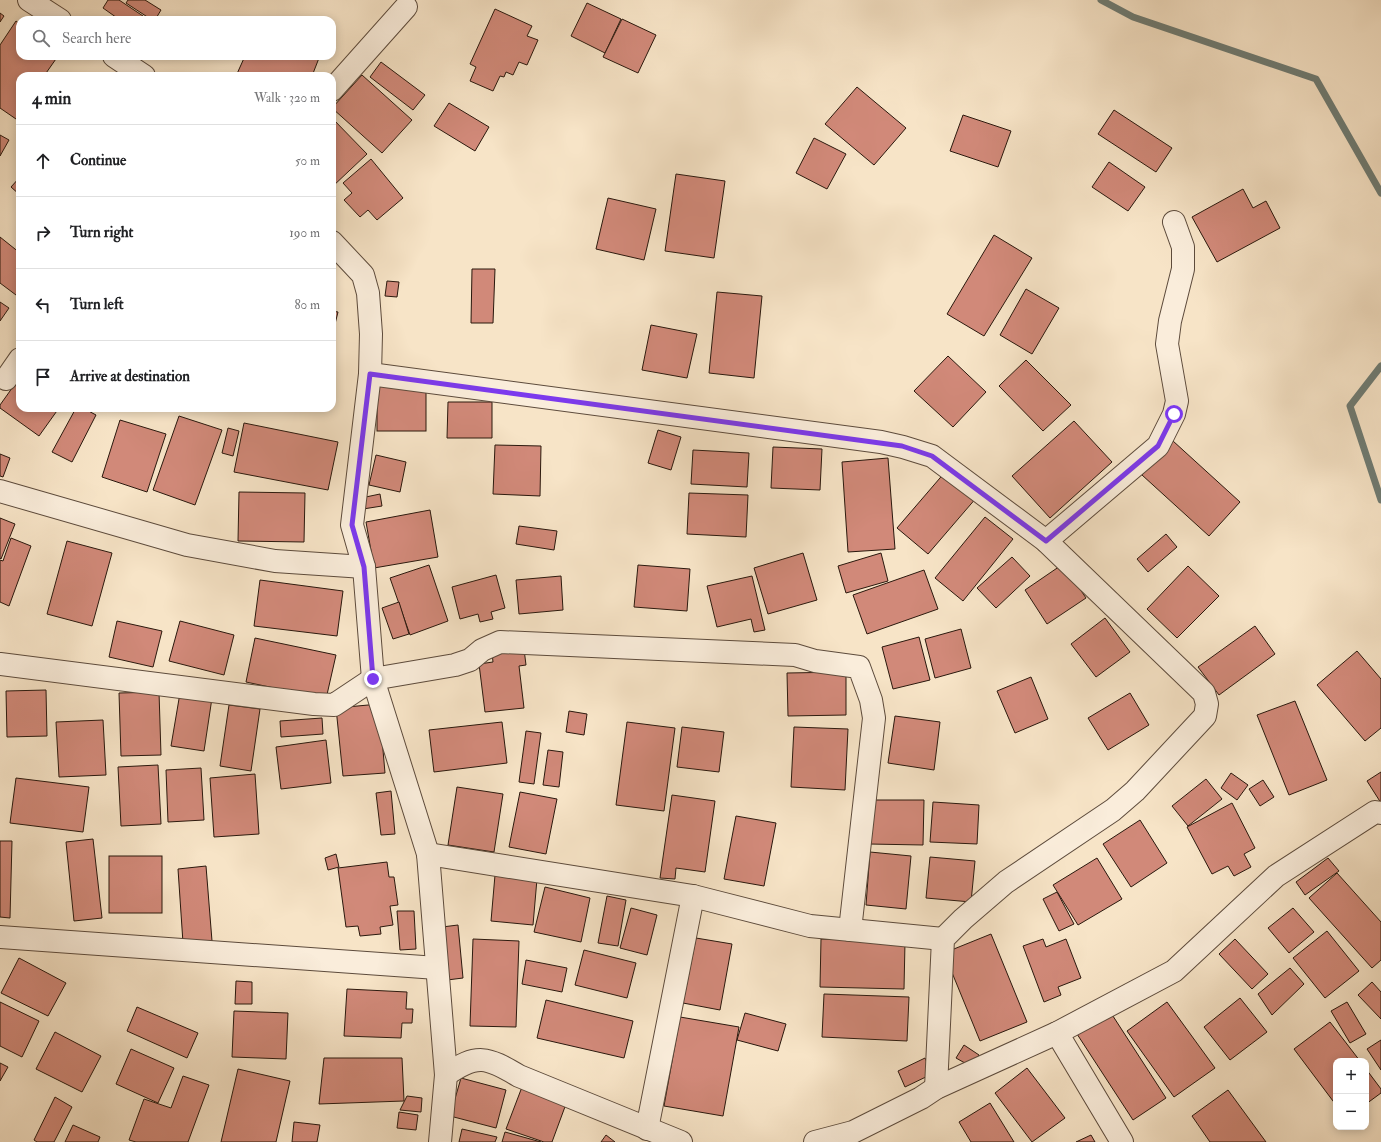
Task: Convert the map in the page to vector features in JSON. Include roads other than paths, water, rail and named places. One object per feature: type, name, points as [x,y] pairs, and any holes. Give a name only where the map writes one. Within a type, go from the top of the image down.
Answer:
[{"type":"street","points":[[29,0],[54,16]]},
{"type":"street","points":[[336,86],[406,7]]},
{"type":"street","points":[[120,60],[138,72]]},
{"type":"street","points":[[1046,541],[1158,446],[1174,414],[1177,401],[1167,344],[1170,321],[1182,268],[1183,247],[1174,222]]},
{"type":"street","points":[[336,246],[364,275],[368,300],[371,334],[370,374],[352,525],[364,567],[373,679],[428,854],[446,1075],[440,1142]]},
{"type":"street","points":[[2,381],[16,364]]},
{"type":"street","points":[[370,374],[902,446],[932,456],[1046,541],[1204,693],[1207,704],[1205,716],[1135,791],[1113,810],[1006,882],[963,919],[943,939],[936,1088]]},
{"type":"street","points":[[0,491],[188,545],[275,560],[364,567]]},
{"type":"street","points":[[0,664],[314,704],[334,705],[373,679],[455,665],[470,660],[482,650],[500,642],[795,655],[815,661],[859,667],[871,700],[874,718],[850,930]]},
{"type":"street","points":[[815,1142],[856,1137],[936,1088],[1057,1033],[1174,971],[1276,876],[1375,812],[1381,813]]},
{"type":"street","points":[[428,854],[693,896],[810,926],[943,939]]},
{"type":"street","points":[[647,1129],[693,896]]},
{"type":"street","points":[[0,937],[437,968]]},
{"type":"street","points":[[1057,1033],[1122,1142]]},
{"type":"street","points":[[446,1075],[461,1064],[481,1059],[499,1065],[519,1076],[681,1142]]},
{"type":"waterway","points":[[1101,0],[1133,17],[1316,79],[1381,193]]},
{"type":"waterway","points":[[1381,366],[1350,406],[1381,500]]}]
